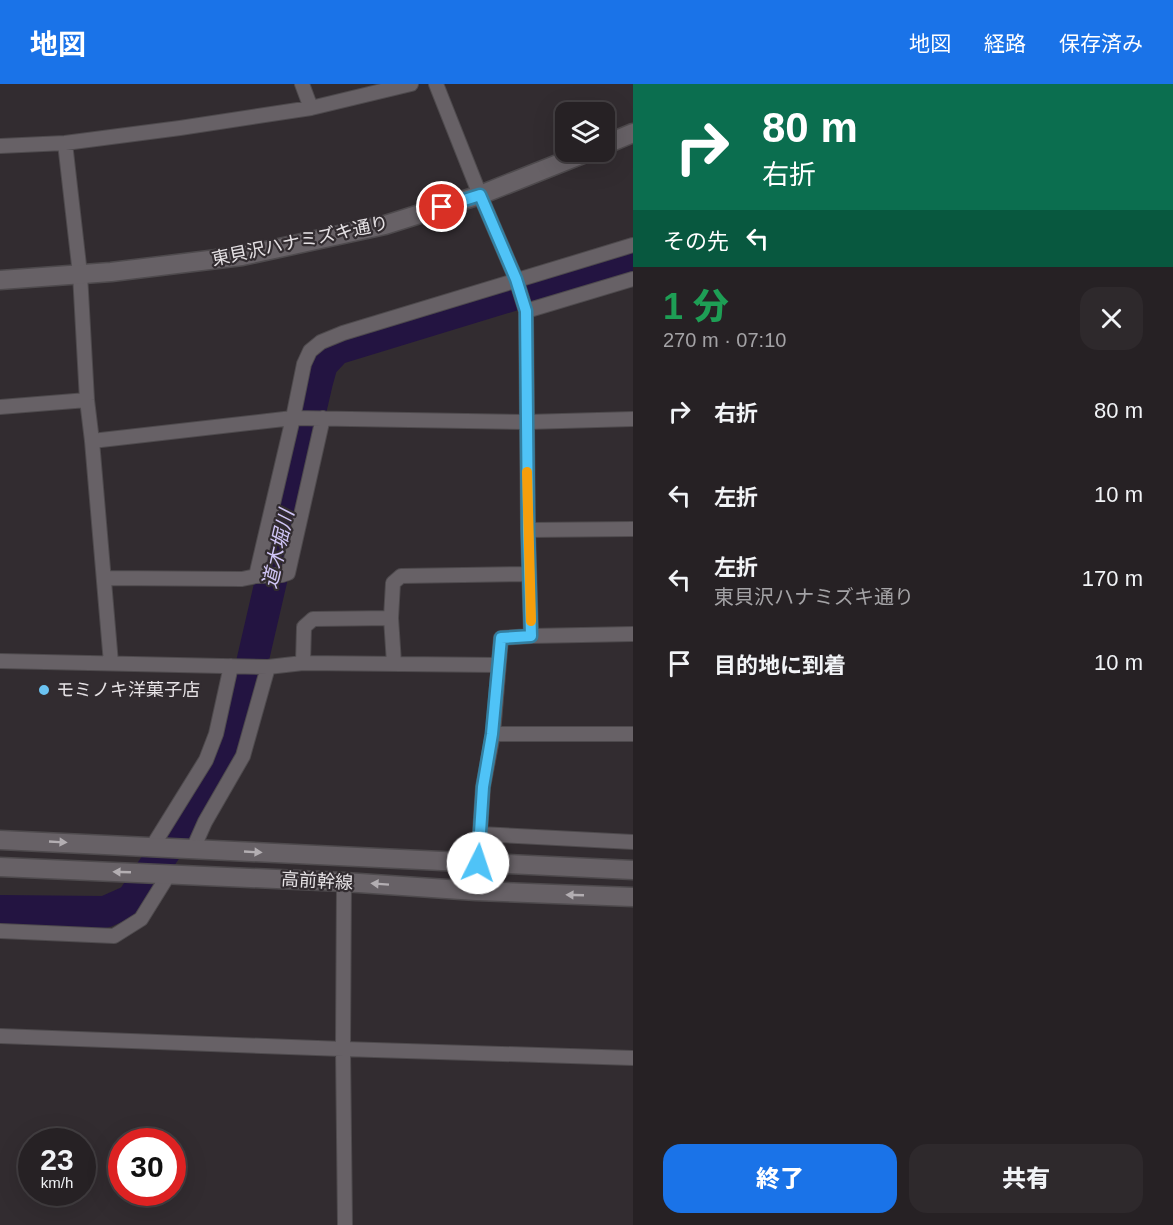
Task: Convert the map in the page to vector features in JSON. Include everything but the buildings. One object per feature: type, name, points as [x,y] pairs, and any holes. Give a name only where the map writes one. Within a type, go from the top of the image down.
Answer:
[{"type":"street","points":[[302,84],[311,108]]},
{"type":"street","points":[[0,146],[65,143],[180,128],[311,108],[411,84]]},
{"type":"street","points":[[436,84],[517,283],[525,309],[531,636]]},
{"type":"street","points":[[615,141],[633,134]]},
{"type":"street","points":[[65,143],[80,274],[87,400],[111,663]]},
{"type":"street","name":"東貝沢ハナミズキ通り","points":[[0,280],[111,272],[242,256],[385,225],[480,195],[563,162]]},
{"type":"street","points":[[260,576],[304,364],[310,351],[321,342],[343,333],[517,283],[633,245]]},
{"type":"street","points":[[525,309],[633,279]]},
{"type":"street","points":[[0,407],[87,400]]},
{"type":"street","points":[[92,441],[293,418],[527,422],[633,419]]},
{"type":"street","points":[[104,578],[242,579],[288,573],[323,418]]},
{"type":"street","points":[[528,530],[633,529]]},
{"type":"street","points":[[394,663],[391,618],[393,583],[401,576],[529,574]]},
{"type":"street","points":[[303,663],[304,627],[313,619],[391,618]]},
{"type":"street","points":[[478,863],[483,787],[492,734],[501,638],[633,634]]},
{"type":"street","points":[[0,661],[268,667],[303,663],[498,665]]},
{"type":"street","points":[[152,847],[206,760],[216,734],[231,666]]},
{"type":"street","points":[[193,849],[205,822],[243,756],[268,667]]},
{"type":"street","points":[[492,734],[633,734]]},
{"type":"street","points":[[480,834],[633,842]]},
{"type":"street","name":"高前幹線","points":[[0,840],[633,870]]},
{"type":"street","name":"高前幹線","points":[[0,867],[633,897]]},
{"type":"street","points":[[0,931],[114,936],[141,919],[169,874]]},
{"type":"street","points":[[344,882],[345,1225]]},
{"type":"street","points":[[0,1036],[633,1058]]},
{"type":"waterway","name":"道木堀川","points":[[0,911],[105,912],[132,900],[221,767],[237,728],[317,382],[322,364],[336,349],[633,259]]},
{"type":"slow traffic","points":[[527,472],[531,621]]},
{"type":"place","name":"モミノキ洋菓子店","points":[[44,690]]},
{"type":"route","points":[[442,207],[480,195],[516,279],[526,311],[531,636],[501,638],[492,734],[483,787],[478,863]]}]
